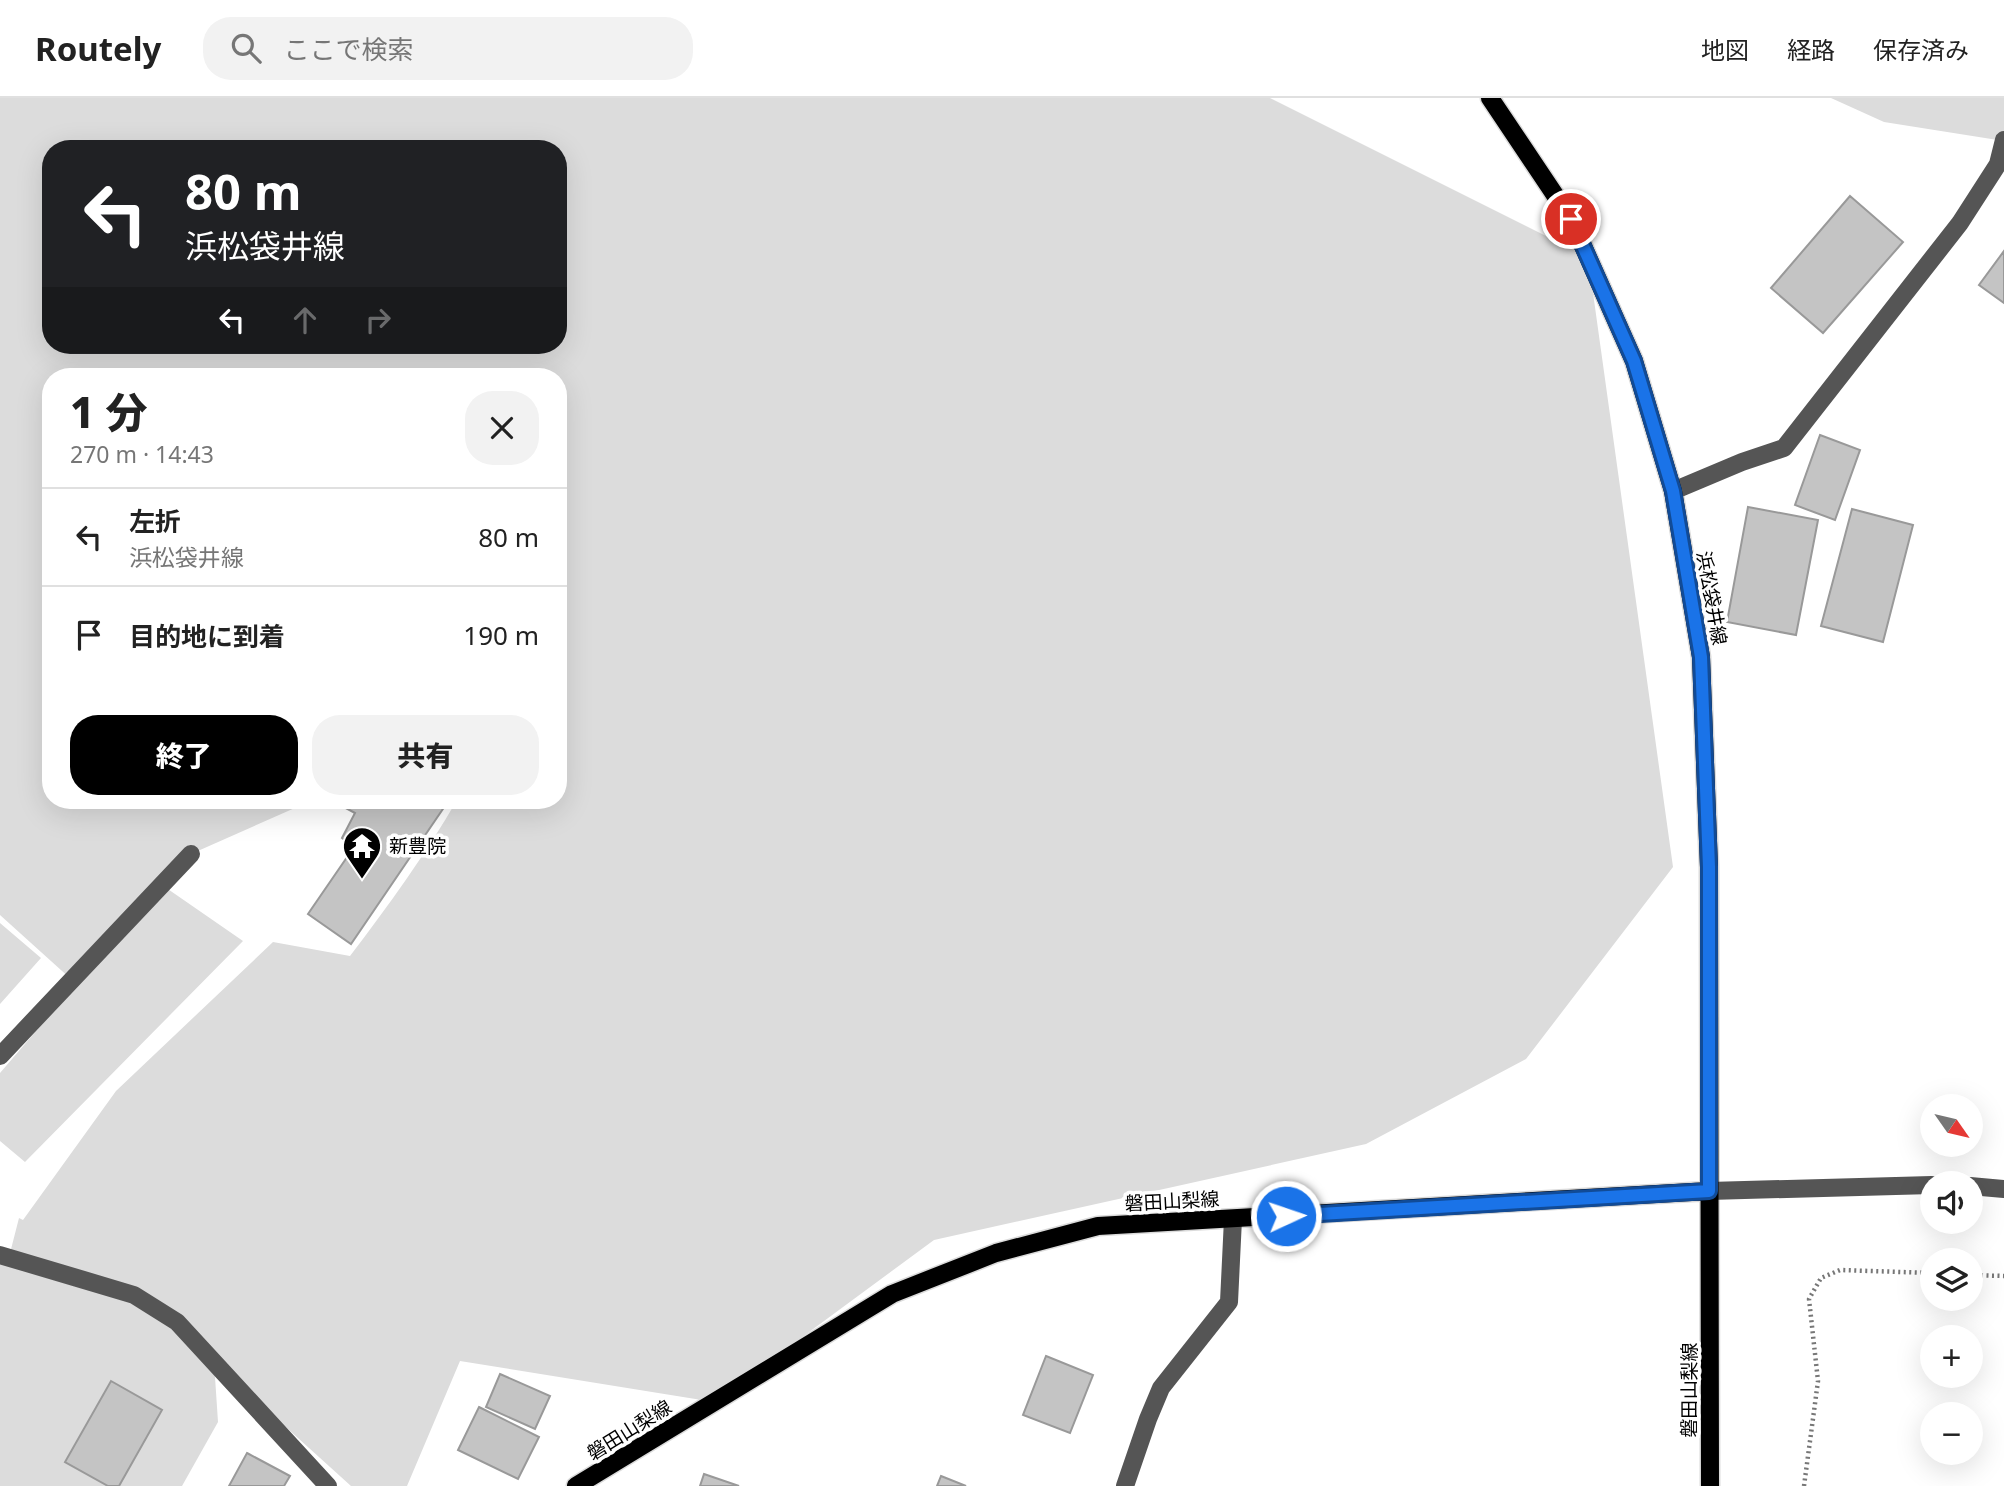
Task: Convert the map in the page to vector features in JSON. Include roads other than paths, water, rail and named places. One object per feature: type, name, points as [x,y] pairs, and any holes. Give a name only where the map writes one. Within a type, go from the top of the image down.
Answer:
[{"type":"main road","name":"浜松袋井線","points":[[1490,98],[1571,219],[1634,361],[1673,491],[1701,657],[1709,867],[1709,1191]]},
{"type":"main road","name":"磐田山梨線","points":[[581,1485],[892,1294],[996,1252],[1098,1226],[1709,1191],[1710,1486]]},
{"type":"street","points":[[1673,491],[1742,462],[1784,449],[1960,223],[1998,164],[2004,140]]},
{"type":"street","points":[[0,1056],[191,854]]},
{"type":"street","points":[[1709,1191],[1920,1185]]},
{"type":"street","points":[[1983,1187],[2004,1189]]},
{"type":"street","points":[[1125,1486],[1161,1388],[1229,1302],[1233,1219]]},
{"type":"street","points":[[0,1255],[134,1295],[177,1322],[328,1486]]},
{"type":"place","name":"新豊院","points":[[362,880]]}]
